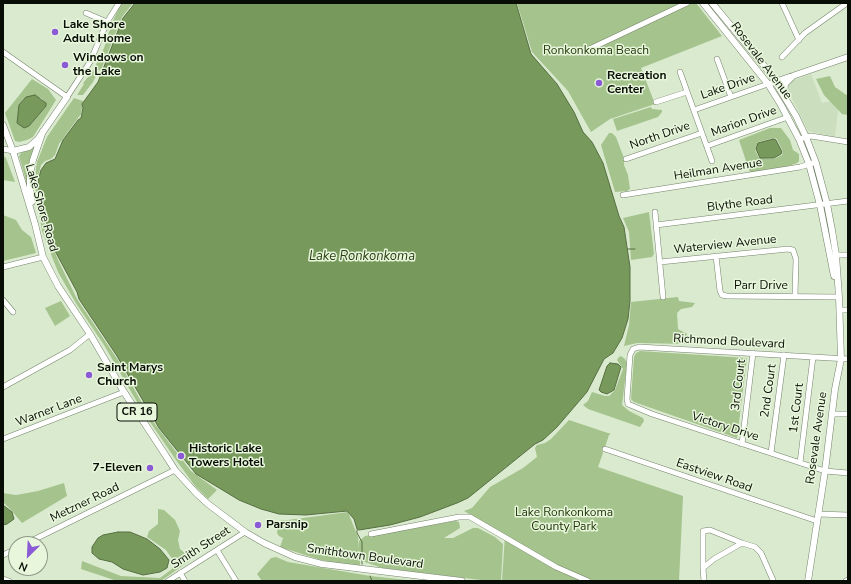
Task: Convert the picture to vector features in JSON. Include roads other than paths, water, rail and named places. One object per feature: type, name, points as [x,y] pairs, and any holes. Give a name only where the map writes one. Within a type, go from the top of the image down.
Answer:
[{"type":"main road","name":"Rosevale Avenue","points":[[703,3],[768,84],[788,117],[813,164]]},
{"type":"main road","name":"Rosevale Avenue","points":[[712,3],[776,82],[806,136],[836,255],[840,310],[841,359],[808,581]]},
{"type":"main road","points":[[768,84],[848,57]]},
{"type":"main road","points":[[784,95],[786,84],[794,75]]},
{"type":"main road","name":"Lake Shore Road","points":[[67,97],[38,139],[29,147],[13,151],[43,256],[58,286],[90,334],[124,392],[175,470]]},
{"type":"main road","name":"CR 16","points":[[3,124],[13,151]]},
{"type":"main road","points":[[35,224],[30,188],[30,175],[35,153],[43,131]]},
{"type":"main road","name":"Rosevale Avenue","points":[[824,204],[835,289],[839,297]]},
{"type":"main road","name":"Smithtown Boulevard","points":[[175,470],[208,504],[245,532],[264,543],[295,557],[322,564],[462,581]]},
{"type":"street","name":"Lake Shore Road","points":[[67,97],[90,62],[107,22],[119,3]]},
{"type":"street","points":[[581,53],[687,3]]},
{"type":"street","points":[[782,3],[799,40]]},
{"type":"street","points":[[782,57],[820,21],[847,3]]},
{"type":"street","points":[[86,13],[107,22]]},
{"type":"street","points":[[3,52],[67,97]]},
{"type":"street","points":[[717,59],[731,97]]},
{"type":"street","points":[[680,72],[712,161]]},
{"type":"street","name":"Lake Drive","points":[[694,110],[768,84]]},
{"type":"street","points":[[656,102],[687,92]]},
{"type":"street","name":"Marion Drive","points":[[706,146],[788,117]]},
{"type":"street","name":"North Drive","points":[[626,159],[702,133]]},
{"type":"street","points":[[799,139],[806,136],[848,142]]},
{"type":"street","points":[[3,149],[13,151]]},
{"type":"street","name":"Heilman Avenue","points":[[622,195],[800,168],[813,164]]},
{"type":"street","name":"Blythe Road","points":[[656,225],[848,201]]},
{"type":"street","points":[[655,212],[663,297]]},
{"type":"street","name":"Waterview Avenue","points":[[660,262],[784,249],[793,250],[796,259],[795,296]]},
{"type":"street","points":[[836,255],[848,255]]},
{"type":"street","points":[[3,267],[43,256]]},
{"type":"street","name":"Parr Drive","points":[[716,256],[718,286],[722,295],[839,297]]},
{"type":"street","points":[[3,300],[13,312]]},
{"type":"street","points":[[840,310],[848,310]]},
{"type":"street","points":[[3,387],[70,350],[90,334]]},
{"type":"street","name":"Richmond Boulevard","points":[[630,373],[630,355],[633,349],[639,347],[848,359]]},
{"type":"street","name":"3rd Court","points":[[742,444],[753,353]]},
{"type":"street","name":"2nd Court","points":[[771,453],[784,355]]},
{"type":"street","name":"1st Court","points":[[800,463],[814,357]]},
{"type":"street","name":"Victory Drive","points":[[630,373],[627,399],[628,404],[825,471],[848,473]]},
{"type":"street","name":"Warner Lane","points":[[3,439],[124,392]]},
{"type":"street","points":[[832,414],[848,414]]},
{"type":"street","name":"Eastview Road","points":[[605,449],[817,522]]},
{"type":"street","name":"Metzner Road","points":[[42,536],[175,470]]},
{"type":"street","points":[[818,514],[848,515]]},
{"type":"street","points":[[371,534],[470,516],[556,568],[588,581]]},
{"type":"street","points":[[704,581],[703,531],[710,530],[755,547],[761,553],[775,580]]},
{"type":"street","name":"Smith Street","points":[[168,581],[245,532]]},
{"type":"street","points":[[703,568],[714,559],[742,543]]},
{"type":"street","points":[[216,550],[236,581]]},
{"type":"street","points":[[180,574],[185,581]]},
{"type":"street","points":[[3,579],[9,581]]},
{"type":"water","name":"Lake Ronkonkoma","points":[[135,3],[516,3],[531,54],[557,84],[574,112],[583,132],[592,142],[603,163],[619,216],[624,227],[630,267],[630,301],[628,319],[622,338],[613,353],[604,359],[587,392],[557,427],[543,440],[535,444],[468,498],[420,517],[390,525],[359,530],[357,529],[354,519],[347,511],[306,515],[279,514],[261,509],[239,500],[196,474],[159,428],[117,356],[79,299],[77,292],[54,249],[49,228],[41,211],[38,181],[41,170],[46,163],[55,159],[63,140],[81,118],[83,108],[82,104],[98,82],[123,18]]},
{"type":"water","points":[[35,95],[46,103],[46,106],[29,126],[24,128],[17,123],[19,105],[26,97]]},
{"type":"water","points":[[773,139],[776,140],[782,152],[781,154],[774,158],[760,158],[756,149],[758,143]]},
{"type":"water","points":[[610,363],[618,364],[621,367],[614,390],[607,394],[599,390],[607,366]]},
{"type":"water","points":[[3,505],[12,512],[14,519],[3,525]]},
{"type":"water","points":[[118,532],[130,532],[147,539],[160,549],[169,560],[167,568],[160,572],[143,575],[123,569],[112,562],[99,559],[92,553],[92,547],[98,538],[103,535]]},
{"type":"waterway","points":[[628,249],[635,249]]},
{"type":"waterway","points":[[357,530],[362,542],[362,564]]},
{"type":"waterway","points":[[370,576],[372,581]]},
{"type":"place","name":"Lake Shore Adult Home","points":[[55,32]]},
{"type":"place","name":"Windows on the Lake","points":[[65,65]]},
{"type":"place","name":"Recreation Center","points":[[599,83]]},
{"type":"place","name":"Saint Marys Church","points":[[89,375]]},
{"type":"place","name":"Historic Lake Towers Hotel","points":[[181,456]]},
{"type":"place","name":"7-Eleven","points":[[150,468]]},
{"type":"place","name":"Parsnip","points":[[258,525]]},
{"type":"park label","name":"Ronkonkoma Beach","points":[[596,51]]},
{"type":"park label","name":"Lake Ronkonkoma County Park","points":[[564,520]]}]
